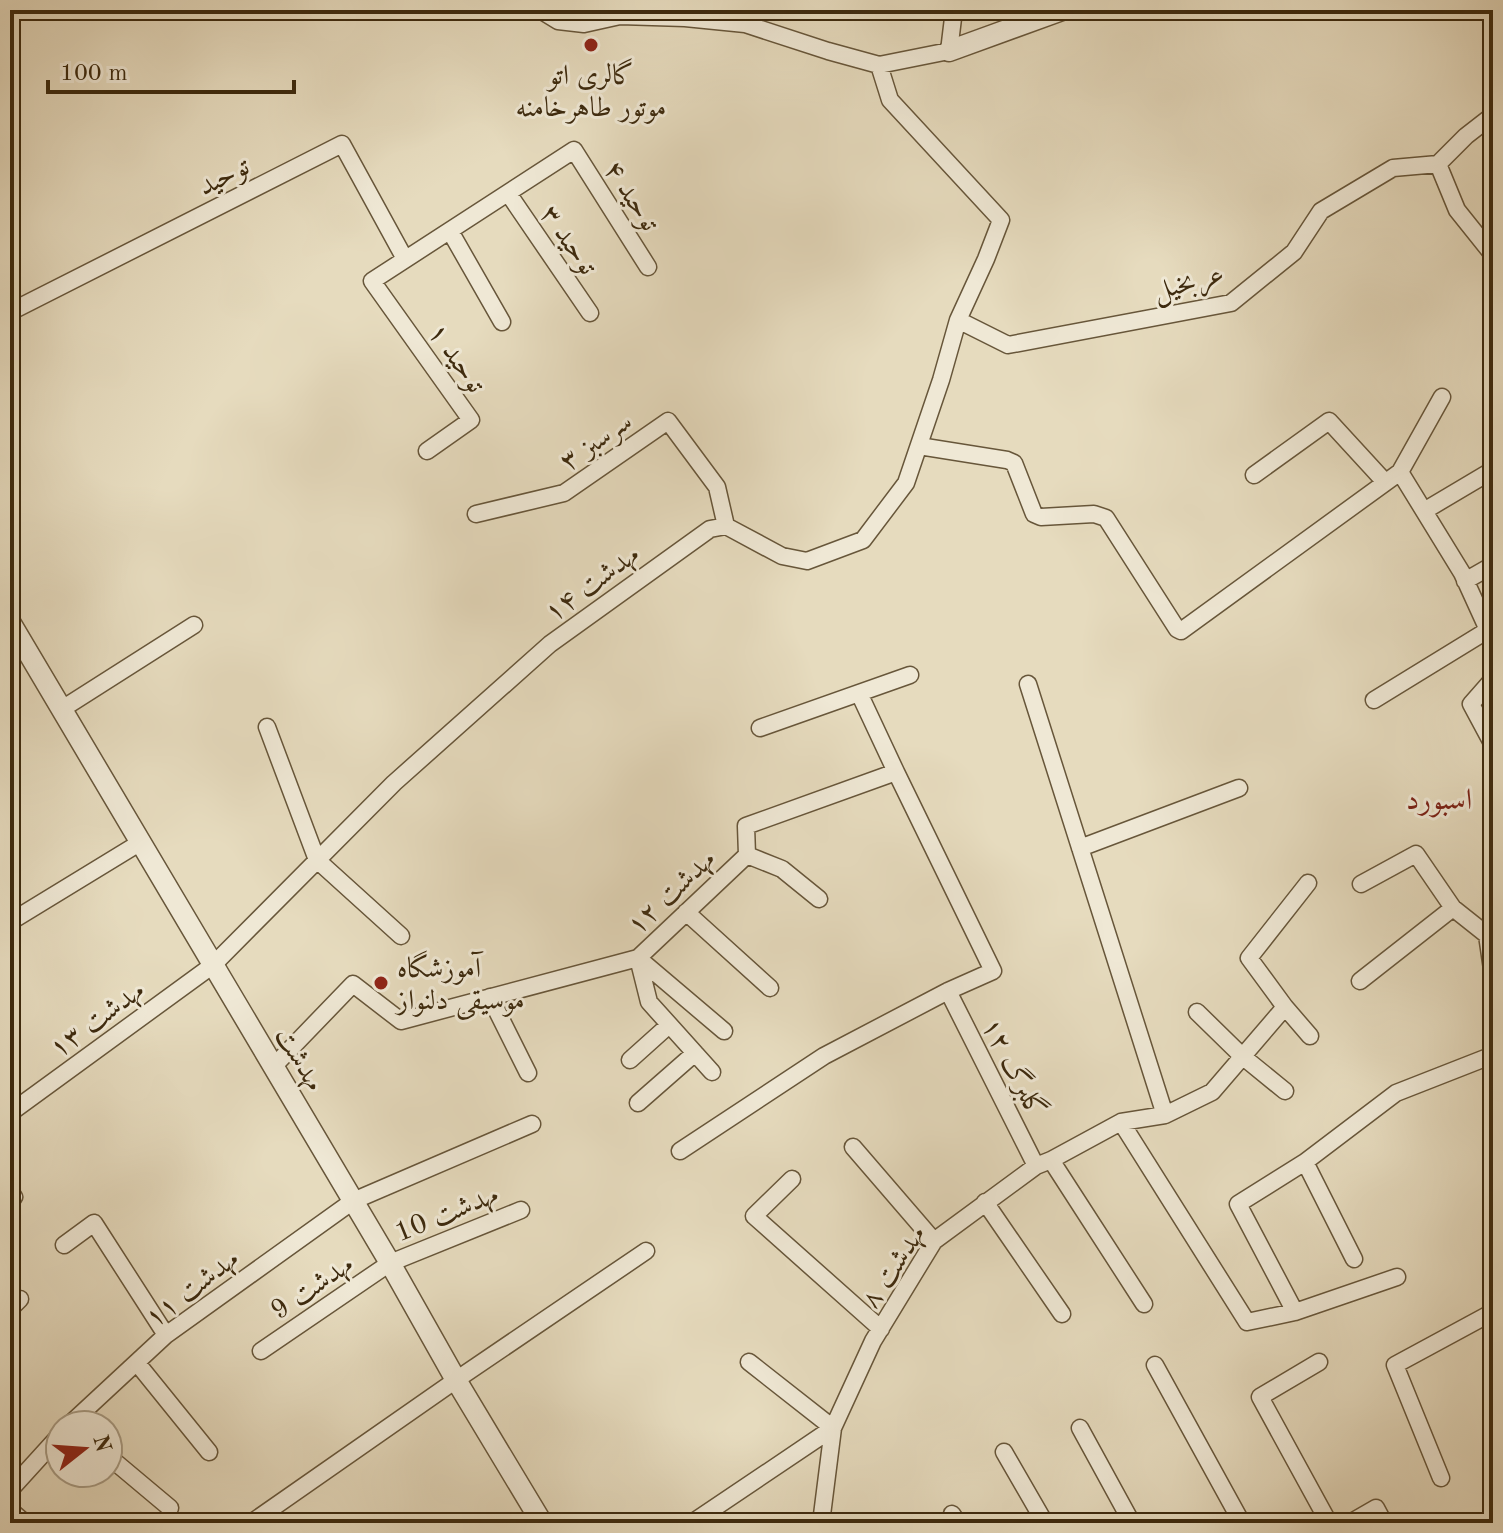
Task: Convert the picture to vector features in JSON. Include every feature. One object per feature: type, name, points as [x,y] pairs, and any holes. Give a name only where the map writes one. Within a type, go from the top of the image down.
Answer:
[{"type":"street","points":[[540,10],[558,21],[584,24],[619,13],[685,18],[746,17],[828,51],[879,65],[949,51],[1062,10]]},
{"type":"street","points":[[949,51],[954,10]]},
{"type":"street","points":[[726,526],[782,556],[807,561],[863,540],[906,483],[958,320],[1001,220],[890,100],[879,65]]},
{"type":"street","points":[[1493,115],[1438,164],[1457,210],[1493,255]]},
{"type":"street","name":"توحید","points":[[10,312],[342,144],[405,259]]},
{"type":"street","name":"توحید ۴","points":[[508,193],[574,150],[648,267]]},
{"type":"street","name":"عربخیل","points":[[958,320],[1008,345],[1231,303],[1294,252],[1321,211],[1393,168],[1438,164]]},
{"type":"street","points":[[405,259],[508,193]]},
{"type":"street","name":"توحید ۳","points":[[508,193],[590,313]]},
{"type":"street","points":[[450,231],[502,322]]},
{"type":"street","name":"توحید ۱","points":[[405,259],[372,281],[471,420],[427,451]]},
{"type":"street","points":[[919,446],[1014,463],[1034,514],[1041,517],[1094,514],[1106,518],[1181,631],[1400,472],[1442,397]]},
{"type":"street","name":"سرسبز ۳","points":[[476,514],[564,493],[668,421],[717,487],[726,526]]},
{"type":"street","points":[[1254,475],[1329,421],[1385,482]]},
{"type":"street","points":[[1424,511],[1493,470]]},
{"type":"street","points":[[1374,700],[1490,635],[1465,581],[1400,472]]},
{"type":"street","name":"مهدشت ۱۴","points":[[213,965],[394,783],[550,644],[710,529],[726,526]]},
{"type":"street","points":[[1465,581],[1493,565]]},
{"type":"street","name":"مهدشت","points":[[10,622],[542,1523]]},
{"type":"street","points":[[62,709],[194,625]]},
{"type":"street","points":[[760,728],[910,675]]},
{"type":"street","points":[[1493,679],[1471,704],[1493,745]]},
{"type":"street","points":[[1028,684],[1165,1115]]},
{"type":"street","points":[[680,1151],[824,1056],[993,971],[859,693]]},
{"type":"street","points":[[267,727],[317,860],[401,936]]},
{"type":"street","name":"مهدشت ۱۲","points":[[273,1067],[353,984],[401,1021],[638,958],[747,855],[746,826],[896,772]]},
{"type":"street","points":[[1080,848],[1239,788]]},
{"type":"street","points":[[10,922],[141,842]]},
{"type":"street","points":[[1361,884],[1416,854],[1453,908],[1490,933],[1492,968]]},
{"type":"street","points":[[747,855],[782,869],[819,899]]},
{"type":"street","points":[[1308,883],[1249,958],[1310,1036]]},
{"type":"street","points":[[1360,981],[1453,908]]},
{"type":"street","points":[[686,912],[770,988]]},
{"type":"street","points":[[638,958],[649,1002],[712,1072]]},
{"type":"street","points":[[638,958],[724,1031]]},
{"type":"street","name":"مهدشت ۱۳","points":[[10,1113],[213,965]]},
{"type":"street","name":"گلبرگ ١٢","points":[[948,991],[1044,1163],[1144,1304]]},
{"type":"street","points":[[490,997],[528,1073]]},
{"type":"street","name":"مهدشت ۸","points":[[821,1523],[833,1428],[873,1341],[934,1241],[1044,1163],[1121,1122],[1165,1115],[1212,1092],[1285,1007]]},
{"type":"street","points":[[1197,1012],[1242,1056],[1285,1091]]},
{"type":"street","points":[[630,1060],[669,1025]]},
{"type":"street","points":[[638,1103],[695,1053]]},
{"type":"street","points":[[1295,1312],[1238,1204],[1305,1162],[1396,1093],[1493,1055]]},
{"type":"street","points":[[1121,1122],[1247,1322],[1295,1312],[1397,1277]]},
{"type":"street","name":"مهدشت ۱۱","points":[[88,1409],[166,1335],[353,1201],[532,1124]]},
{"type":"street","points":[[853,1147],[934,1241]]},
{"type":"street","points":[[1305,1162],[1354,1259]]},
{"type":"street","points":[[792,1179],[754,1216],[881,1329]]},
{"type":"street","points":[[10,1191],[14,1197],[10,1202]]},
{"type":"street","points":[[985,1202],[1062,1314]]},
{"type":"street","name":"مهدشت 10","points":[[390,1263],[521,1210]]},
{"type":"street","points":[[64,1245],[94,1223],[166,1335]]},
{"type":"street","points":[[251,1523],[646,1251]]},
{"type":"street","name":"مهدشت 9","points":[[261,1351],[390,1263]]},
{"type":"street","points":[[1441,1478],[1395,1365],[1493,1312]]},
{"type":"street","points":[[692,1523],[833,1428],[749,1362]]},
{"type":"street","points":[[1319,1362],[1260,1397],[1329,1523]]},
{"type":"street","points":[[137,1363],[209,1452]]},
{"type":"street","points":[[1155,1365],[1242,1523]]},
{"type":"street","points":[[1080,1428],[1132,1523]]},
{"type":"street","points":[[1004,1452],[1045,1523]]},
{"type":"street","points":[[10,1490],[44,1453]]},
{"type":"street","points":[[124,1469],[170,1508]]},
{"type":"street","points":[[1352,1522],[1376,1508],[1384,1523]]},
{"type":"street","points":[[10,1510],[25,1523]]},
{"type":"place","name":"گالری اتو موتور طاهرخامنه","points":[[591,45]]},
{"type":"place","name":"آموزشگاه موسیقی دلنواز","points":[[381,983]]},
{"type":"district","name":"اسبورد","points":[[1439,799]]}]
